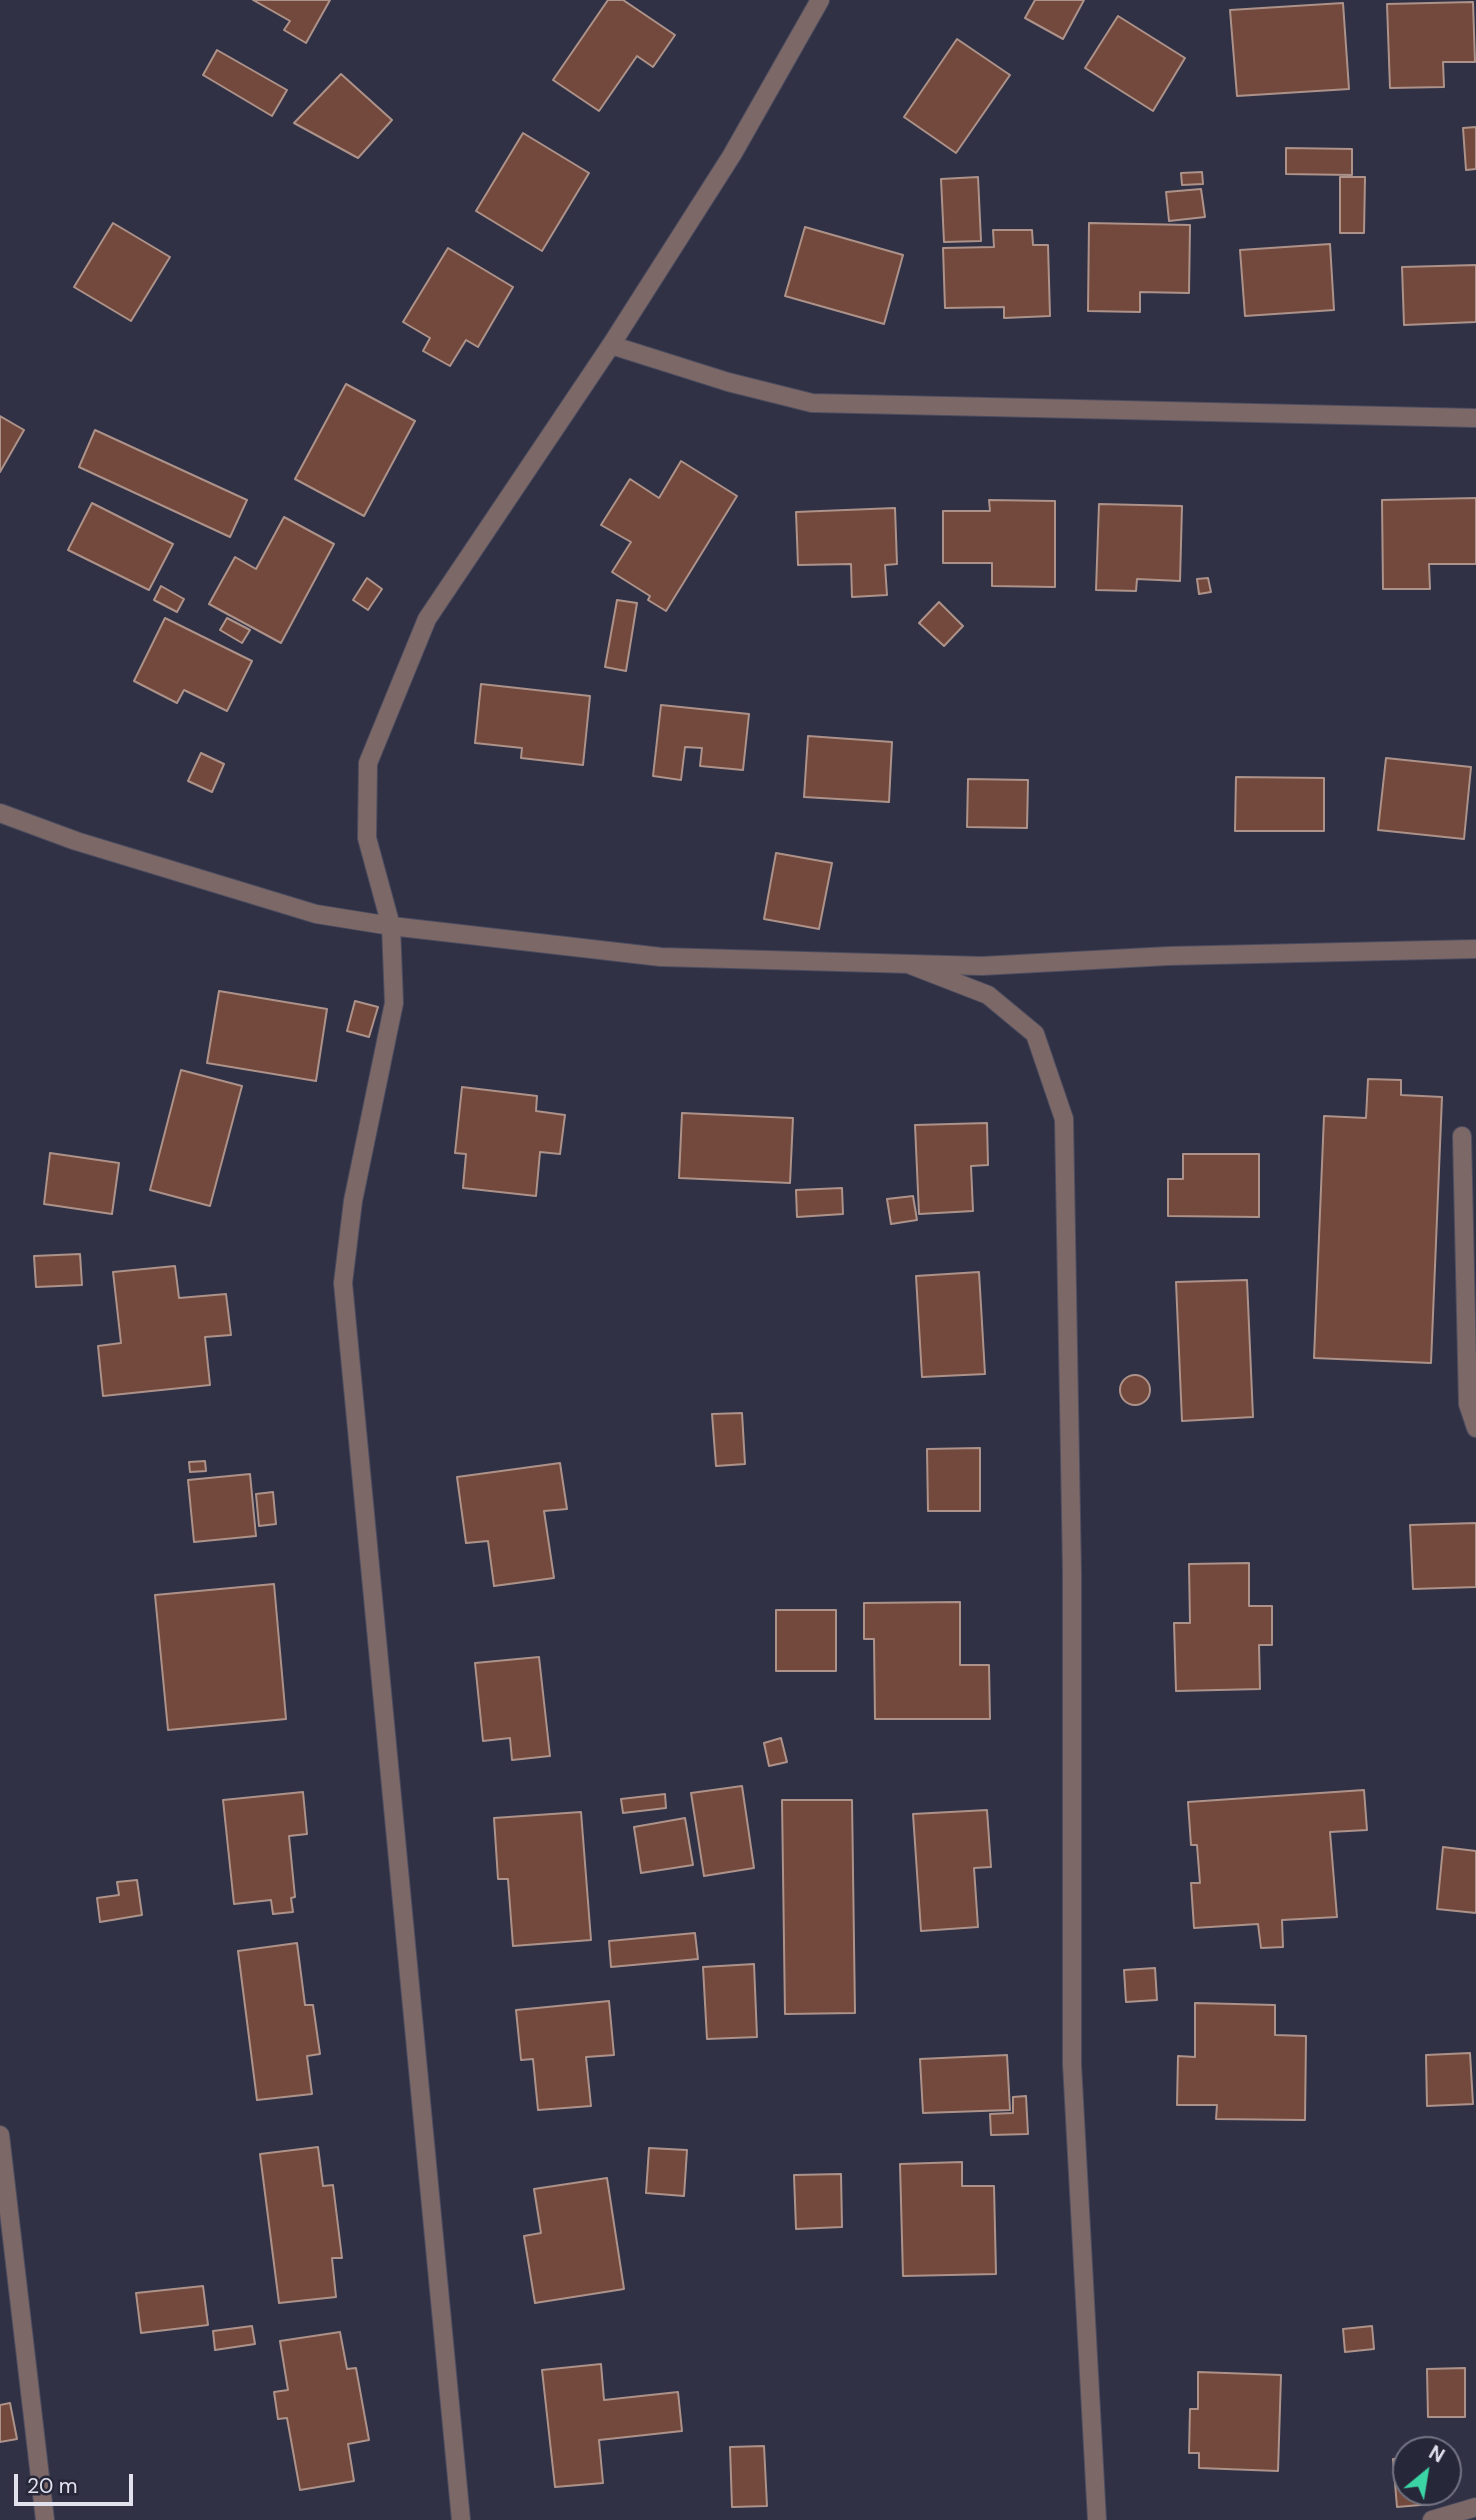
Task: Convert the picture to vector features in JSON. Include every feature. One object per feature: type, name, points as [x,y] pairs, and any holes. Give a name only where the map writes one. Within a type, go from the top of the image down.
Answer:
[{"type":"street","points":[[461,2520],[343,1283],[353,1201],[394,1003],[391,926],[367,838],[368,763],[427,619],[611,345],[732,155],[820,0]]},
{"type":"street","points":[[611,345],[728,382],[812,403],[1476,418]]},
{"type":"street","points":[[0,813],[76,841],[316,914],[391,926],[661,957],[982,966],[1168,956],[1476,949]]},
{"type":"street","points":[[908,964],[988,995],[1035,1034],[1064,1119],[1072,1573],[1072,2064],[1097,2520]]},
{"type":"street","points":[[1462,1136],[1468,1404],[1476,1428]]},
{"type":"street","points":[[0,2135],[46,2520]]},
{"type":"street","points":[[1432,2520],[1476,2507]]},
{"type":"building","points":[[253,0],[330,0],[306,43],[284,30],[290,21]]},
{"type":"building","points":[[608,0],[623,0],[675,35],[653,67],[637,56],[599,111],[553,80]]},
{"type":"building","points":[[1035,0],[1084,0],[1063,39],[1025,18]]},
{"type":"building","points":[[1473,2],[1475,62],[1443,62],[1444,87],[1390,88],[1387,4]]},
{"type":"building","points":[[1343,3],[1349,89],[1237,96],[1230,10]]},
{"type":"building","points":[[1118,16],[1185,58],[1153,111],[1085,68]]},
{"type":"building","points":[[957,39],[1010,75],[956,153],[904,117]]},
{"type":"building","points":[[217,50],[287,90],[272,116],[203,75]]},
{"type":"building","points":[[341,74],[392,120],[358,158],[294,123]]},
{"type":"building","points":[[1476,127],[1476,169],[1466,170],[1463,128]]},
{"type":"building","points":[[523,133],[589,173],[542,251],[476,211]]},
{"type":"building","points":[[1286,148],[1352,149],[1352,175],[1286,174]]},
{"type":"building","points":[[1202,172],[1203,184],[1182,185],[1181,173]]},
{"type":"building","points":[[978,177],[981,241],[944,242],[941,179]]},
{"type":"building","points":[[1340,177],[1365,177],[1364,233],[1340,233]]},
{"type":"building","points":[[1201,189],[1205,217],[1169,221],[1166,192]]},
{"type":"building","points":[[113,223],[170,257],[131,321],[74,287]]},
{"type":"building","points":[[1089,223],[1190,225],[1189,293],[1140,292],[1140,312],[1088,311]]},
{"type":"building","points":[[805,227],[903,255],[884,324],[785,296]]},
{"type":"building","points":[[993,230],[1032,230],[1033,245],[1048,245],[1050,316],[1004,318],[1004,307],[945,308],[943,248],[994,247]]},
{"type":"building","points":[[1330,244],[1334,310],[1245,316],[1240,250]]},
{"type":"building","points":[[448,248],[513,287],[478,347],[466,340],[450,366],[423,351],[430,338],[403,322]]},
{"type":"building","points":[[1476,265],[1476,322],[1404,325],[1402,267]]},
{"type":"building","points":[[346,384],[415,421],[364,516],[295,479]]},
{"type":"building","points":[[0,416],[24,430],[0,472]]},
{"type":"building","points":[[95,430],[247,500],[230,537],[79,467]]},
{"type":"building","points":[[681,461],[737,496],[666,611],[648,600],[650,596],[612,572],[631,542],[601,525],[630,479],[659,498]]},
{"type":"building","points":[[1476,498],[1476,564],[1429,564],[1430,589],[1383,589],[1382,500]]},
{"type":"building","points":[[989,500],[1055,501],[1055,587],[992,586],[992,563],[943,563],[943,511],[990,511]]},
{"type":"building","points":[[92,503],[173,544],[149,590],[68,550]]},
{"type":"building","points":[[1099,504],[1182,506],[1180,581],[1137,579],[1136,591],[1096,590]]},
{"type":"building","points":[[895,508],[897,564],[885,565],[887,595],[852,597],[851,564],[798,565],[796,512]]},
{"type":"building","points":[[284,517],[334,544],[281,643],[209,604],[235,557],[256,569]]},
{"type":"building","points":[[367,578],[382,589],[368,610],[353,600]]},
{"type":"building","points":[[1208,578],[1211,592],[1199,594],[1197,579]]},
{"type":"building","points":[[161,586],[184,599],[177,612],[154,600]]},
{"type":"building","points":[[617,600],[637,603],[626,671],[605,667]]},
{"type":"building","points":[[939,602],[963,626],[944,646],[919,623]]},
{"type":"building","points":[[165,618],[252,661],[227,711],[184,690],[177,703],[134,681]]},
{"type":"building","points":[[227,618],[250,630],[242,643],[220,630]]},
{"type":"building","points":[[481,684],[590,696],[583,765],[521,758],[522,748],[475,743]]},
{"type":"building","points":[[661,705],[749,714],[743,770],[700,766],[702,748],[685,747],[681,780],[653,776]]},
{"type":"building","points":[[808,736],[892,742],[889,802],[804,797]]},
{"type":"building","points":[[201,753],[224,764],[212,792],[188,781]]},
{"type":"building","points":[[1386,758],[1471,767],[1464,839],[1378,830]]},
{"type":"building","points":[[1236,777],[1324,778],[1324,831],[1235,831]]},
{"type":"building","points":[[968,779],[1028,780],[1027,828],[967,827]]},
{"type":"building","points":[[776,853],[832,863],[819,929],[764,919]]},
{"type":"building","points":[[219,991],[327,1009],[316,1081],[207,1063]]},
{"type":"building","points":[[355,1001],[378,1007],[369,1037],[347,1031]]},
{"type":"building","points":[[181,1070],[242,1086],[210,1206],[150,1190]]},
{"type":"building","points":[[1368,1079],[1401,1080],[1401,1095],[1442,1097],[1431,1363],[1314,1358],[1324,1116],[1366,1118]]},
{"type":"building","points":[[462,1087],[537,1096],[536,1111],[565,1115],[560,1154],[540,1152],[536,1196],[463,1188],[466,1154],[455,1153]]},
{"type":"building","points":[[682,1113],[793,1118],[790,1183],[679,1178]]},
{"type":"building","points":[[987,1123],[988,1165],[971,1166],[973,1211],[919,1214],[915,1125]]},
{"type":"building","points":[[50,1153],[119,1163],[112,1214],[44,1204]]},
{"type":"building","points":[[1183,1154],[1259,1154],[1259,1217],[1168,1216],[1168,1179],[1183,1179]]},
{"type":"building","points":[[842,1188],[843,1214],[797,1217],[796,1190]]},
{"type":"building","points":[[913,1196],[917,1220],[891,1224],[887,1199]]},
{"type":"building","points":[[80,1254],[82,1285],[36,1287],[34,1256]]},
{"type":"building","points":[[175,1266],[179,1298],[226,1294],[231,1335],[205,1337],[210,1385],[103,1396],[98,1346],[121,1343],[113,1272]]},
{"type":"building","points":[[979,1272],[985,1374],[922,1377],[916,1276]]},
{"type":"building","points":[[1247,1280],[1253,1417],[1182,1421],[1176,1282]]},
{"type":"building","points":[[1135,1375],[1146,1379],[1150,1390],[1146,1401],[1135,1405],[1124,1401],[1120,1390],[1124,1379]]},
{"type":"building","points":[[742,1413],[745,1464],[716,1466],[712,1414]]},
{"type":"building","points":[[980,1448],[980,1511],[928,1511],[927,1449]]},
{"type":"building","points":[[205,1461],[206,1471],[190,1472],[189,1462]]},
{"type":"building","points":[[560,1463],[567,1509],[544,1511],[554,1578],[494,1586],[488,1541],[466,1543],[457,1477]]},
{"type":"building","points":[[250,1474],[256,1536],[194,1542],[188,1480]]},
{"type":"building","points":[[273,1492],[276,1524],[259,1526],[256,1494]]},
{"type":"building","points":[[1476,1523],[1476,1587],[1413,1589],[1410,1525]]},
{"type":"building","points":[[1249,1563],[1249,1606],[1272,1606],[1272,1645],[1259,1645],[1260,1689],[1176,1691],[1174,1623],[1190,1623],[1189,1564]]},
{"type":"building","points":[[274,1584],[286,1719],[168,1730],[155,1595]]},
{"type":"building","points":[[960,1602],[960,1665],[989,1665],[990,1719],[875,1719],[874,1639],[864,1639],[864,1603]]},
{"type":"building","points":[[776,1610],[836,1610],[836,1671],[776,1671]]},
{"type":"building","points":[[539,1657],[550,1756],[512,1760],[510,1738],[483,1741],[475,1663]]},
{"type":"building","points":[[781,1738],[787,1762],[769,1766],[764,1743]]},
{"type":"building","points":[[742,1786],[754,1868],[704,1876],[691,1793]]},
{"type":"building","points":[[1364,1790],[1367,1830],[1330,1832],[1337,1917],[1282,1920],[1283,1947],[1261,1948],[1258,1924],[1194,1928],[1191,1883],[1200,1883],[1197,1845],[1191,1845],[1188,1802]]},
{"type":"building","points":[[303,1792],[307,1834],[289,1836],[295,1897],[291,1898],[293,1912],[273,1914],[271,1900],[234,1904],[223,1800]]},
{"type":"building","points":[[665,1794],[666,1808],[623,1813],[621,1799]]},
{"type":"building","points":[[782,1800],[852,1800],[855,2013],[785,2014]]},
{"type":"building","points":[[987,1810],[991,1867],[974,1868],[978,1927],[921,1931],[913,1814]]},
{"type":"building","points":[[581,1812],[591,1940],[513,1946],[508,1879],[498,1879],[494,1818]]},
{"type":"building","points":[[685,1818],[693,1865],[641,1873],[634,1827]]},
{"type":"building","points":[[1443,1847],[1476,1851],[1476,1913],[1437,1909]]},
{"type":"building","points":[[137,1880],[142,1915],[100,1922],[97,1898],[119,1895],[117,1882]]},
{"type":"building","points":[[695,1933],[698,1959],[611,1967],[609,1941]]},
{"type":"building","points":[[297,1943],[305,2005],[313,2005],[320,2054],[307,2056],[312,2094],[257,2100],[238,1951]]},
{"type":"building","points":[[754,1964],[757,2037],[707,2039],[703,1967]]},
{"type":"building","points":[[1155,1968],[1157,2000],[1126,2002],[1124,1970]]},
{"type":"building","points":[[609,2001],[614,2055],[586,2057],[591,2106],[538,2110],[533,2059],[521,2060],[516,2010]]},
{"type":"building","points":[[1195,2003],[1275,2005],[1275,2035],[1306,2036],[1305,2120],[1216,2119],[1217,2105],[1177,2105],[1178,2056],[1195,2057]]},
{"type":"building","points":[[1470,2053],[1473,2104],[1427,2106],[1426,2055]]},
{"type":"building","points":[[1007,2055],[1010,2110],[923,2113],[920,2059]]},
{"type":"building","points":[[1026,2096],[1028,2134],[991,2135],[990,2114],[1013,2113],[1013,2097]]},
{"type":"building","points":[[318,2147],[323,2186],[333,2185],[342,2258],[332,2258],[336,2297],[279,2303],[260,2154]]},
{"type":"building","points":[[649,2148],[687,2150],[684,2196],[646,2193]]},
{"type":"building","points":[[962,2162],[962,2186],[994,2186],[996,2274],[903,2276],[900,2164]]},
{"type":"building","points":[[841,2174],[842,2227],[796,2229],[794,2175]]},
{"type":"building","points":[[607,2178],[624,2289],[535,2303],[524,2236],[541,2233],[534,2189]]},
{"type":"building","points":[[203,2286],[208,2325],[141,2333],[136,2293]]},
{"type":"building","points":[[252,2326],[255,2344],[215,2350],[213,2331]]},
{"type":"building","points":[[1372,2326],[1374,2349],[1345,2352],[1343,2329]]},
{"type":"building","points":[[340,2332],[347,2369],[356,2368],[369,2440],[348,2444],[354,2481],[300,2490],[287,2418],[278,2419],[274,2392],[288,2390],[280,2341]]},
{"type":"building","points":[[601,2364],[604,2400],[678,2392],[682,2431],[599,2440],[603,2483],[555,2487],[542,2370]]},
{"type":"building","points":[[1465,2368],[1465,2417],[1428,2417],[1427,2369]]},
{"type":"building","points":[[1198,2372],[1281,2375],[1278,2471],[1199,2468],[1199,2453],[1189,2453],[1190,2409],[1198,2409]]},
{"type":"building","points":[[10,2403],[17,2439],[0,2442],[0,2405]]},
{"type":"building","points":[[764,2446],[767,2506],[732,2507],[730,2447]]}]
